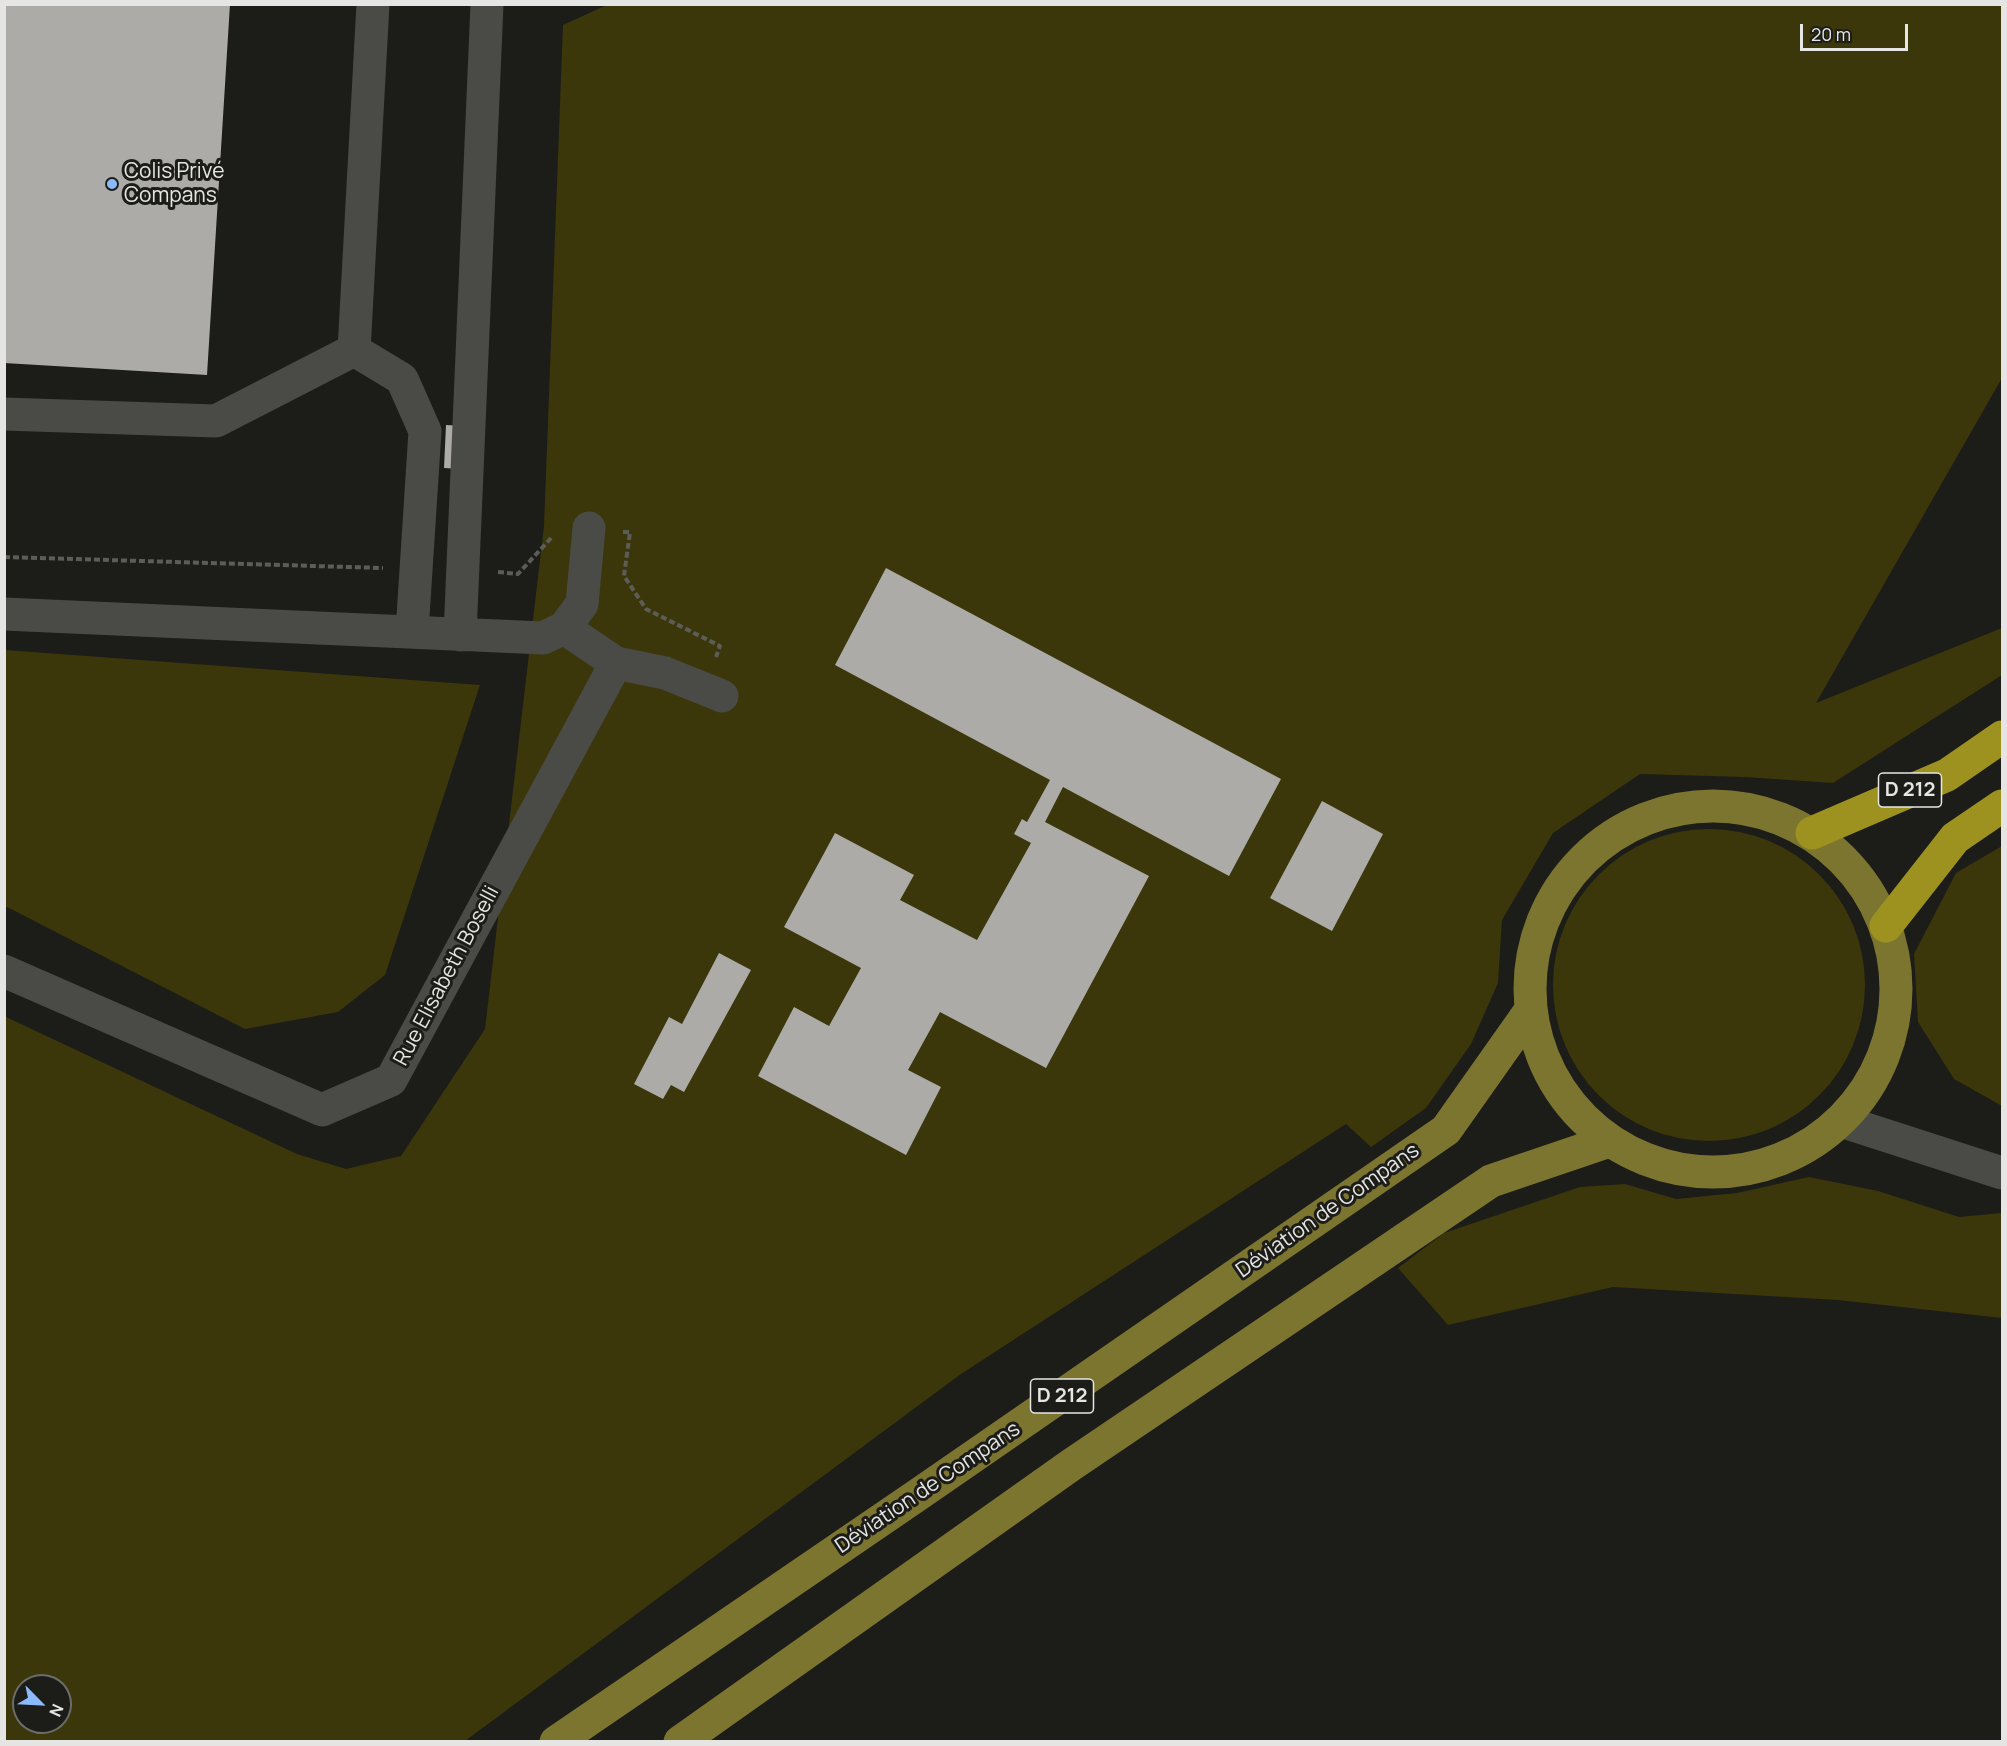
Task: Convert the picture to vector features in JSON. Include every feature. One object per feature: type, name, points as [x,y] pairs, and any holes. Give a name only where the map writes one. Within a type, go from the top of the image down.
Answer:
[{"type":"highway","name":"D 212","points":[[1812,833],[1947,775],[2002,737]]},
{"type":"highway","points":[[1886,926],[1955,838],[2002,806]]},
{"type":"main road","points":[[1699,805],[1757,810],[1812,833],[1836,851],[1857,873],[1874,899],[1886,926],[1897,974],[1894,1023],[1875,1076],[1841,1121],[1790,1157],[1729,1173],[1666,1168],[1609,1142],[1570,1106],[1543,1061],[1530,1011],[1533,952],[1554,897],[1591,851],[1641,819],[1699,805]]},
{"type":"main road","name":"Déviation de Compans","points":[[556,1742],[1446,1130],[1530,1011]]},
{"type":"main road","name":"D 212","points":[[680,1742],[1071,1465],[1491,1181],[1609,1142]]},
{"type":"street","points":[[354,350],[373,4]]},
{"type":"street","points":[[460,635],[487,4]]},
{"type":"street","points":[[4,414],[216,422],[354,350]]},
{"type":"street","points":[[354,350],[402,379],[425,431],[412,632]]},
{"type":"street","points":[[4,614],[543,638],[564,628],[582,604],[589,528]]},
{"type":"street","points":[[564,628],[616,663],[665,673],[722,696]]},
{"type":"street","name":"Rue Elisabeth Boselli","points":[[4,971],[322,1110],[391,1080],[616,663]]},
{"type":"street","points":[[1841,1121],[2002,1173]]},
{"type":"shaded area","points":[[609,4],[2002,5],[2002,378],[1816,703],[2002,628],[2002,675],[1833,783],[1745,777],[1640,774],[1553,833],[1502,920],[1498,983],[1471,1044],[1426,1108],[1371,1147],[1346,1124],[961,1374],[465,1741],[5,1741],[4,1016],[297,1154],[346,1169],[401,1156],[485,1029],[544,526],[563,25]]},
{"type":"shaded area","points":[[5,650],[480,685],[385,975],[338,1012],[245,1029],[5,906]]},
{"type":"shaded area","points":[[1709,829],[1739,832],[1769,841],[1795,856],[1819,875],[1838,899],[1853,925],[1862,955],[1865,985],[1862,1015],[1853,1045],[1838,1071],[1819,1095],[1795,1114],[1769,1129],[1739,1138],[1709,1141],[1679,1138],[1649,1129],[1623,1114],[1599,1095],[1580,1071],[1565,1045],[1556,1015],[1553,985],[1556,955],[1565,925],[1580,899],[1599,875],[1623,856],[1649,841],[1679,832]]},
{"type":"shaded area","points":[[2002,846],[2002,1106],[1954,1079],[1918,1022],[1914,954],[1956,873]]},
{"type":"shaded area","points":[[1809,1177],[1878,1191],[1959,1217],[2002,1213],[2002,1318],[1838,1300],[1613,1287],[1448,1325],[1398,1268],[1444,1233],[1580,1187],[1625,1184],[1676,1199],[1737,1193]]},
{"type":"building","name":"Colis Privé Compans","points":[[4,4],[230,4],[207,375],[4,363]]},
{"type":"building","points":[[446,425],[464,426],[462,469],[444,468]]},
{"type":"building","points":[[886,568],[1281,779],[1229,876],[1063,787],[1045,822],[1149,876],[1046,1068],[940,1012],[908,1070],[941,1087],[906,1155],[758,1076],[794,1007],[829,1026],[861,968],[784,927],[835,833],[914,875],[900,900],[977,940],[1031,843],[1014,834],[1022,819],[1027,822],[1050,780],[835,665]]},
{"type":"building","points":[[1322,801],[1383,834],[1332,931],[1270,898]]},
{"type":"building","points":[[719,953],[751,970],[684,1092],[671,1085],[663,1099],[634,1084],[669,1017],[682,1024]]},
{"type":"place","name":"Colis Privé Compans","points":[[112,184]]}]
